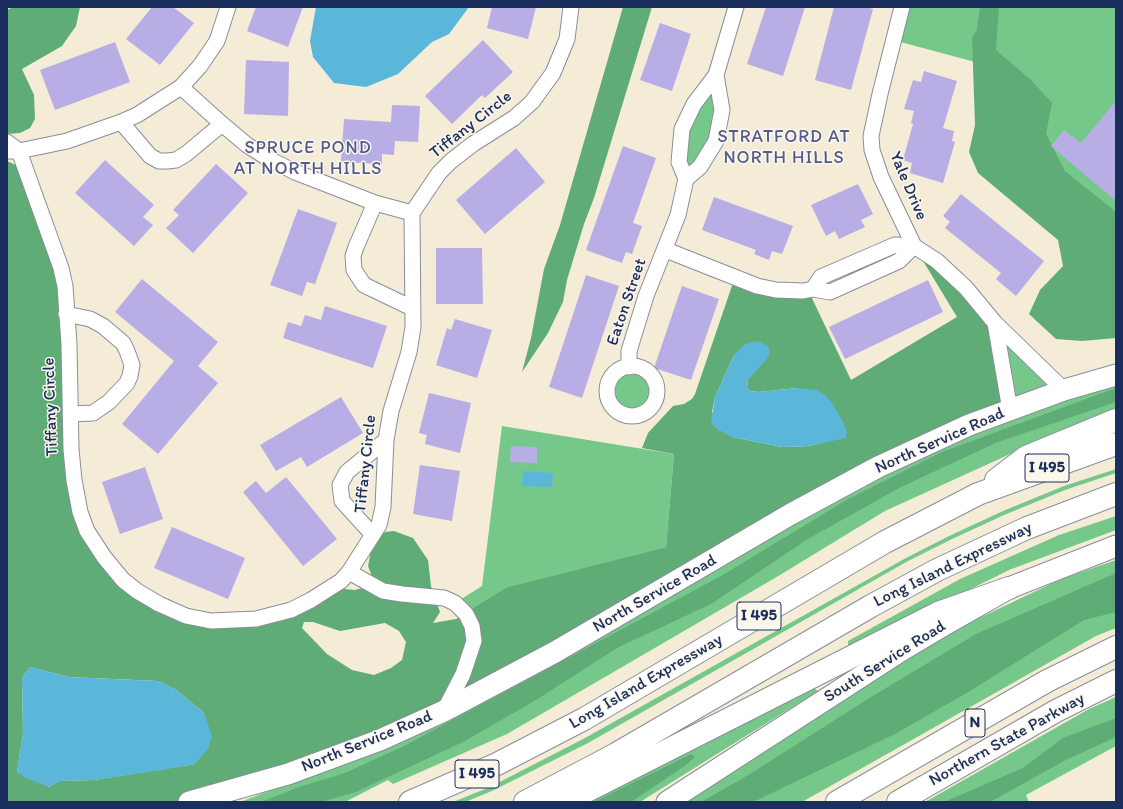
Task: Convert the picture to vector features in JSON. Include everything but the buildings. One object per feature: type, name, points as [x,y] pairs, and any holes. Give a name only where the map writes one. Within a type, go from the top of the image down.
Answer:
[{"type":"highway","points":[[978,494],[1026,457],[1116,420]]},
{"type":"highway","name":"Long Island Expressway","points":[[410,802],[490,767],[584,719],[879,545],[978,494],[1116,444]]},
{"type":"highway","name":"Long Island Expressway","points":[[525,802],[622,751],[931,572],[1010,535],[1072,509],[1116,494]]},
{"type":"highway","points":[[559,802],[577,796],[938,613],[1009,588]]},
{"type":"highway","name":"Northern State Parkway","points":[[837,802],[1047,681],[1116,647]]},
{"type":"highway","name":"Northern State Parkway","points":[[898,802],[1056,711],[1116,681]]},
{"type":"main road","name":"North Service Road","points":[[189,802],[238,789],[301,769],[380,740],[444,711],[555,652],[841,486],[923,446],[1010,410],[1064,390],[1116,375]]},
{"type":"main road","name":"South Service Road","points":[[667,802],[902,650],[1009,588],[1116,546]]},
{"type":"street","name":"Tiffany Circle","points":[[228,7],[217,41],[200,66],[181,87],[137,115],[121,122],[67,141],[11,148],[61,268],[65,286],[69,344],[70,414],[74,480],[80,512],[87,531],[104,557],[123,580],[159,604],[186,616],[211,621],[256,619],[291,610],[311,600],[341,581],[349,572],[379,524],[383,507],[386,440],[394,397],[409,352],[413,327],[412,213],[440,172],[451,161],[473,144],[514,118],[532,102],[553,73],[567,39],[571,7]]},
{"type":"street","points":[[736,7],[716,75],[694,104],[682,129],[679,162],[686,179],[676,224],[666,250],[757,286],[776,290],[803,291],[813,289],[821,277],[895,245],[914,246]]},
{"type":"street","name":"Yale Drive","points":[[902,7],[880,94],[872,136],[872,150],[881,177],[914,246],[937,261],[966,288],[995,323],[1064,390]]},
{"type":"street","points":[[686,179],[700,167],[716,141],[722,110],[716,75]]},
{"type":"street","points":[[181,87],[247,145],[269,159],[295,172],[374,203],[412,213]]},
{"type":"street","points":[[121,122],[150,156],[159,161],[176,160],[186,154],[222,124]]},
{"type":"street","points":[[374,203],[353,256],[354,270],[364,285],[412,308]]},
{"type":"street","name":"Eaton Street","points":[[629,367],[629,351],[646,296],[666,250]]},
{"type":"street","points":[[66,314],[90,319],[103,326],[123,343],[132,365],[130,376],[126,383],[109,402],[93,413],[70,414]]},
{"type":"street","name":"Yale Drive","points":[[995,323],[1010,410]]},
{"type":"street","points":[[372,535],[342,501],[340,485],[346,472],[386,440]]},
{"type":"street","points":[[349,572],[382,591],[444,598],[455,603],[466,614],[472,626],[474,641],[463,674],[444,711]]},
{"type":"green space","points":[[13,7],[80,7],[76,26],[62,46],[22,69],[34,95],[35,119],[30,128],[20,133],[7,134],[7,10]]},
{"type":"green space","points":[[623,7],[652,7],[594,198],[584,224],[567,280],[563,302],[548,333],[522,372],[531,338],[544,269],[560,225]]},
{"type":"green space","points":[[902,7],[1116,7],[1116,274],[990,66],[893,40]]},
{"type":"green space","points":[[980,7],[999,7],[996,50],[1031,80],[1052,103],[1046,134],[1065,171],[1116,212],[1116,338],[1082,341],[1056,339],[1029,314],[1040,290],[1063,266],[1058,240],[978,173],[969,152],[975,125],[972,38],[977,29]]},
{"type":"green space","points":[[716,75],[716,141],[686,179],[682,129]]},
{"type":"green space","points":[[7,161],[18,166],[61,268],[80,512],[123,580],[186,616],[256,619],[335,588],[355,590],[375,584],[368,566],[371,551],[379,536],[385,532],[394,531],[413,538],[428,560],[431,586],[440,612],[433,623],[456,619],[507,587],[666,547],[674,454],[642,448],[648,433],[673,406],[684,404],[692,399],[695,394],[735,277],[808,290],[851,380],[957,317],[914,246],[995,323],[1010,410],[470,690],[463,686],[444,711],[189,802],[7,802]],"holes":[[[734,355],[748,380],[747,388],[750,391],[759,392],[797,388],[822,443],[809,446],[782,447],[732,437],[712,412],[715,397]],[[304,622],[313,622],[340,631],[385,623],[399,631],[406,642],[402,660],[391,668],[374,675],[352,670],[327,654],[302,628]],[[30,667],[69,677],[158,681],[176,690],[204,713],[195,764],[94,780],[59,781],[49,787],[17,772],[23,734],[22,678]]]},
{"type":"green space","points":[[999,334],[1053,386],[1012,399]]},
{"type":"green space","points":[[632,366],[641,368],[652,377],[657,391],[655,400],[646,411],[632,416],[623,414],[612,405],[607,391],[609,382],[618,371]]},
{"type":"green space","points":[[1116,382],[1116,410],[1030,445],[885,511],[775,578],[507,734],[393,784],[388,780],[345,802],[240,802],[282,786],[864,482],[991,425]]},
{"type":"green space","points":[[1116,388],[1116,402],[998,442],[901,487],[808,539],[711,604],[619,647],[536,700],[465,741],[356,792],[321,802],[261,802],[299,787],[345,773],[404,746],[721,576],[848,499],[942,452]]},
{"type":"green space","points":[[502,426],[674,454],[666,547],[507,587],[466,614],[455,603],[482,586]]},
{"type":"green space","points":[[1116,469],[1116,473],[1065,490],[1004,515],[908,561],[588,743],[492,791],[465,802],[453,802],[490,787],[585,738],[906,558],[949,536],[1003,511],[1064,486]]},
{"type":"green space","points":[[1116,516],[1116,530],[1009,570],[902,623],[848,646],[848,641],[960,579],[1059,535]]},
{"type":"green space","points":[[1116,560],[1116,628],[1096,636],[802,802],[684,802],[913,652],[973,621],[1059,580]]},
{"type":"green space","points":[[1116,573],[1116,612],[1084,620],[965,694],[895,734],[753,802],[701,802],[750,774],[871,697],[976,634]]},
{"type":"green space","points":[[812,687],[818,691],[640,802],[583,802]]},
{"type":"green space","points":[[1116,697],[1116,746],[1026,795],[1029,802],[925,802],[1089,709]]},
{"type":"green space","points":[[1116,718],[1116,737],[1066,760],[990,802],[944,802],[1023,768],[1063,738]]},
{"type":"green space","points":[[691,754],[695,757],[686,765],[631,802],[594,802]]},
{"type":"water","points":[[316,7],[469,7],[449,34],[432,42],[398,74],[366,87],[334,83],[313,57],[310,41]]},
{"type":"water","points":[[758,341],[768,346],[770,352],[767,359],[748,380],[747,388],[750,391],[759,392],[797,388],[817,390],[825,395],[832,403],[847,432],[846,438],[809,446],[782,447],[732,437],[717,429],[711,423],[715,397],[734,355],[745,344]]},
{"type":"water","points":[[523,471],[553,473],[552,487],[522,486]]},
{"type":"water","points":[[30,667],[69,677],[158,681],[176,690],[204,713],[212,736],[208,749],[195,764],[162,770],[94,780],[60,781],[49,787],[26,778],[17,772],[23,734],[22,678]]},
{"type":"district","name":"STRATFORD AT NORTH HILLS","points":[[784,147]]},
{"type":"district","name":"SPRUCE POND AT NORTH HILLS","points":[[308,158]]}]
